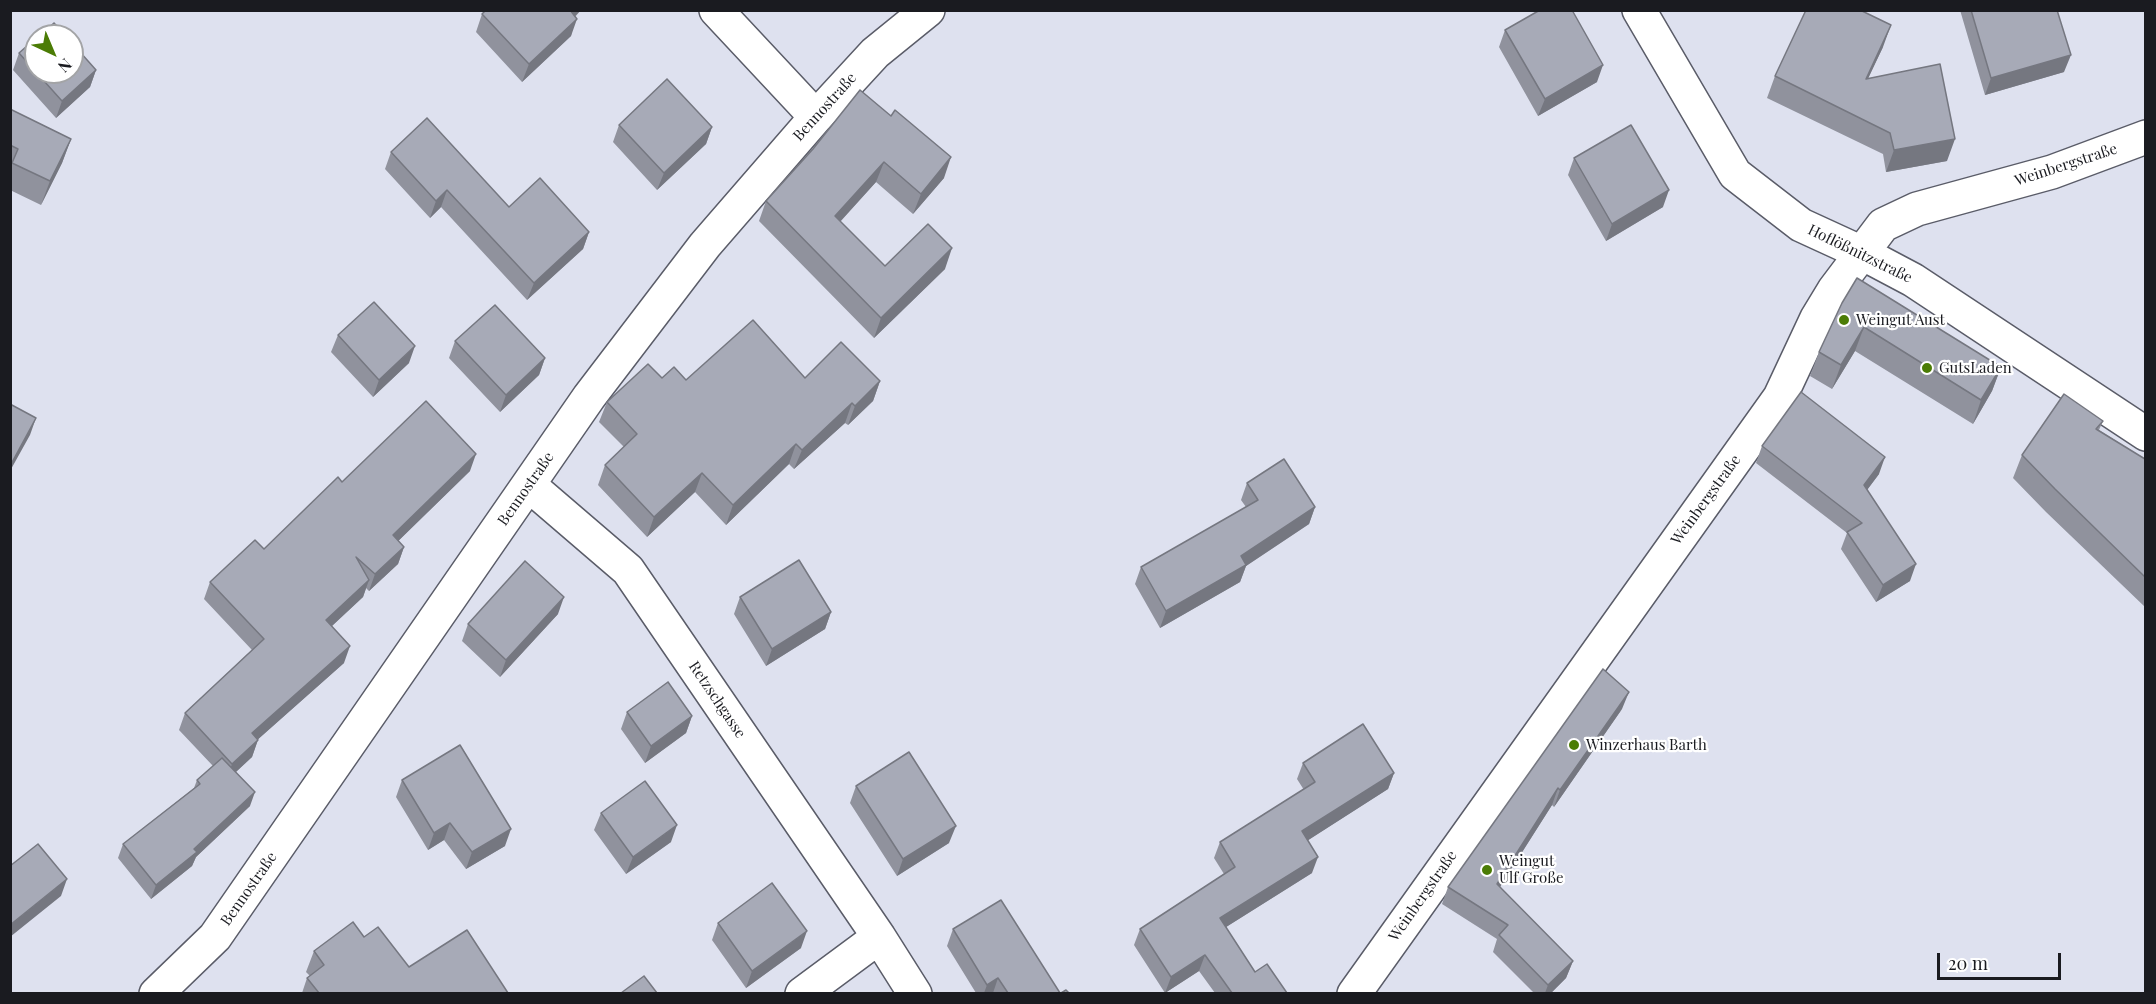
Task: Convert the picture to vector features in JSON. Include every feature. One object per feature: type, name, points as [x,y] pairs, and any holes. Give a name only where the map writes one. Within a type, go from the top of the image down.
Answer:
[{"type":"street","points":[[716,10],[816,117]]},
{"type":"street","name":"Bennostraße","points":[[156,993],[215,938],[589,398],[698,254],[816,117],[875,53],[928,10]]},
{"type":"street","name":"Hoflößnitzstraße","points":[[1640,10],[1735,174],[1801,225],[1913,280],[2145,434]]},
{"type":"street","name":"Weinbergstraße","points":[[1354,993],[1780,398],[1817,318],[1834,290],[1883,225],[1917,209],[2052,172],[2145,137]]},
{"type":"street","name":"Retzschgasse","points":[[529,485],[628,570],[915,993]]},
{"type":"street","points":[[802,993],[879,937]]},
{"type":"building","points":[[486,10],[570,10],[577,19],[529,64],[482,14]]},
{"type":"building","points":[[1540,10],[1572,10],[1603,65],[1545,99],[1505,30]]},
{"type":"building","points":[[1806,10],[1860,10],[1891,25],[1866,79],[1940,64],[1955,139],[1894,150],[1890,133],[1775,76]]},
{"type":"building","points":[[1971,10],[2057,10],[2071,55],[1991,78]]},
{"type":"building","points":[[24,49],[24,59],[19,53]]},
{"type":"building","points":[[84,56],[96,70],[84,81]]},
{"type":"building","points":[[667,79],[712,127],[664,173],[619,125]]},
{"type":"building","points":[[47,84],[81,84],[62,101]]},
{"type":"building","points":[[860,90],[891,116],[895,110],[951,157],[921,194],[884,162],[835,216],[885,266],[928,224],[952,248],[881,318],[766,201],[813,149]]},
{"type":"building","points":[[10,109],[71,139],[50,181],[12,163],[18,149],[10,145]]},
{"type":"building","points":[[427,118],[509,207],[540,178],[589,232],[534,283],[447,190],[436,201],[391,152]]},
{"type":"building","points":[[1631,125],[1669,190],[1612,224],[1574,158]]},
{"type":"building","points":[[1857,278],[2001,367],[1981,400],[1864,327],[1841,365],[1819,352],[1842,303]]},
{"type":"building","points":[[374,302],[415,346],[379,380],[338,335]]},
{"type":"building","points":[[495,305],[545,358],[506,395],[455,341]]},
{"type":"building","points":[[753,320],[805,378],[841,342],[880,381],[855,406],[852,403],[802,450],[796,444],[733,505],[702,473],[654,517],[605,465],[637,434],[607,402],[648,364],[662,378],[674,367],[686,380]]},
{"type":"building","points":[[1801,392],[1885,457],[1864,485],[1916,564],[1883,585],[1847,532],[1862,523],[1762,446]]},
{"type":"building","points":[[2064,394],[2103,421],[2096,429],[2145,459],[2145,577],[2022,455]]},
{"type":"building","points":[[426,401],[476,454],[393,535],[404,547],[375,574],[356,557],[369,580],[326,620],[350,646],[252,733],[258,740],[232,764],[185,713],[264,639],[210,582],[255,540],[264,549],[338,477],[342,482]]},
{"type":"building","points":[[10,404],[36,418],[10,466]]},
{"type":"building","points":[[1284,459],[1315,507],[1241,556],[1246,565],[1166,611],[1141,567],[1258,500],[1247,483]]},
{"type":"building","points":[[799,560],[831,612],[772,649],[740,597]]},
{"type":"building","points":[[525,561],[564,597],[506,660],[468,624]]},
{"type":"building","points":[[1603,669],[1629,692],[1560,790],[1558,788],[1497,884],[1573,961],[1548,985],[1499,935],[1508,925],[1448,887]]},
{"type":"building","points":[[668,682],[692,716],[651,746],[627,712]]},
{"type":"building","points":[[1363,724],[1394,773],[1302,831],[1318,857],[1220,918],[1255,972],[1267,964],[1287,993],[1232,993],[1205,955],[1171,977],[1140,929],[1235,867],[1220,842],[1315,782],[1303,763]]},
{"type":"building","points":[[460,745],[511,829],[472,852],[450,823],[434,833],[402,780]]},
{"type":"building","points":[[909,752],[956,826],[903,859],[856,786]]},
{"type":"building","points":[[222,758],[255,792],[194,849],[197,852],[156,885],[123,844],[200,784],[197,780]]},
{"type":"building","points":[[645,781],[677,825],[633,857],[601,813]]},
{"type":"building","points":[[38,844],[67,879],[10,925],[10,866]]},
{"type":"building","points":[[772,883],[807,931],[752,971],[718,923]]},
{"type":"building","points":[[1001,900],[1060,993],[1008,993],[998,978],[987,985],[953,929]]},
{"type":"building","points":[[353,922],[364,937],[378,927],[409,967],[467,930],[508,993],[319,993],[307,978],[324,965],[314,951]]},
{"type":"building","points":[[644,976],[657,993],[621,993]]},
{"type":"place","name":"Weingut Aust","points":[[1844,320]]},
{"type":"place","name":"GutsLaden","points":[[1927,368]]},
{"type":"place","name":"Winzerhaus Barth","points":[[1574,745]]},
{"type":"place","name":"Weingut Ulf Große","points":[[1487,870]]}]
